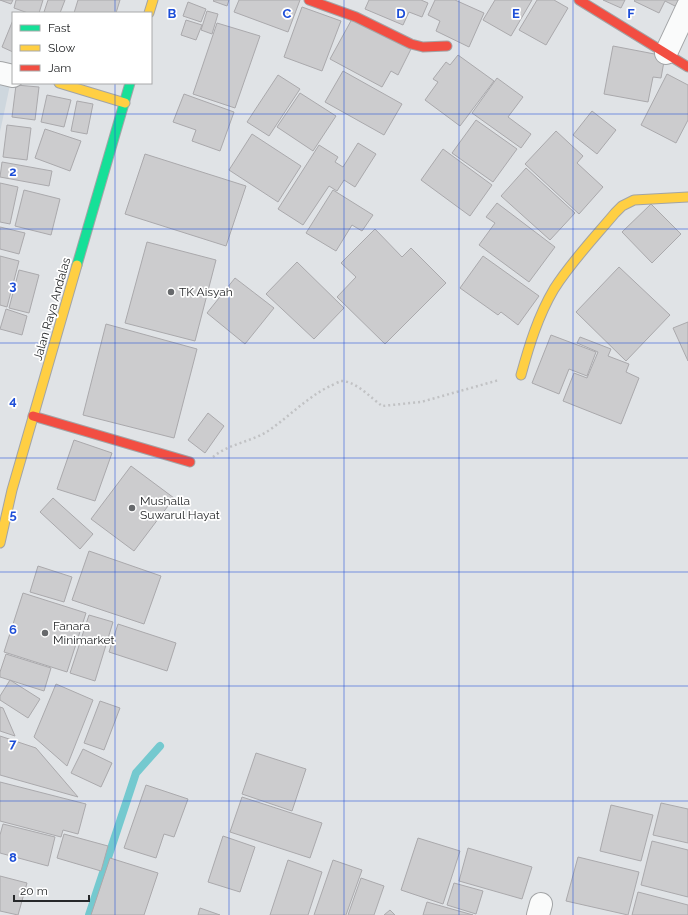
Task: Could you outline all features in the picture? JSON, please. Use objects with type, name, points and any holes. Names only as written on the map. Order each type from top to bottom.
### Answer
[{"type":"street","points":[[149,12],[152,0]]},
{"type":"street","points":[[309,0],[356,17],[411,44],[423,47],[447,46]]},
{"type":"street","points":[[579,0],[688,67]]},
{"type":"street","points":[[666,53],[688,6]]},
{"type":"street","points":[[0,73],[12,76]]},
{"type":"street","points":[[62,84],[125,103]]},
{"type":"street","name":"Jalan Raya Andalas","points":[[0,543],[12,490],[130,84]]},
{"type":"street","points":[[521,375],[531,339],[553,290],[571,265],[615,213],[622,206],[634,200],[688,197]]},
{"type":"street","points":[[33,416],[190,462]]},
{"type":"path","points":[[190,462],[210,460],[221,450],[242,443],[268,431],[300,405],[324,389],[340,381],[350,383],[382,406],[421,402],[490,382],[521,375]]},
{"type":"shaded area","points":[[0,83],[10,85],[0,132]]},
{"type":"building","points":[[0,0],[13,0],[11,4]]},
{"type":"building","points":[[16,0],[43,0],[39,12],[25,12],[14,8]]},
{"type":"building","points":[[48,0],[65,0],[60,12],[44,12]]},
{"type":"building","points":[[78,0],[120,0],[116,12],[74,12]]},
{"type":"building","points":[[229,0],[227,6],[213,1]]},
{"type":"building","points":[[239,0],[300,0],[288,32],[234,12]]},
{"type":"building","points":[[369,0],[421,0],[428,3],[422,17],[409,12],[403,25],[365,9]]},
{"type":"building","points":[[435,0],[455,0],[484,13],[469,47],[436,31],[440,21],[428,15]]},
{"type":"building","points":[[495,0],[532,0],[511,36],[483,20]]},
{"type":"building","points":[[537,0],[554,0],[568,8],[546,45],[519,30]]},
{"type":"building","points":[[603,0],[625,0],[621,8]]},
{"type":"building","points":[[680,0],[677,7],[665,1],[659,13],[634,1]]},
{"type":"building","points":[[188,2],[206,9],[201,22],[183,16]]},
{"type":"building","points":[[302,7],[341,21],[322,71],[284,57]]},
{"type":"building","points":[[207,11],[218,14],[212,34],[201,30]]},
{"type":"building","points":[[352,19],[411,49],[398,75],[391,71],[382,87],[330,59]]},
{"type":"building","points":[[186,20],[202,25],[196,40],[181,35]]},
{"type":"building","points":[[12,22],[12,52],[2,47]]},
{"type":"building","points":[[217,23],[260,36],[235,108],[193,94]]},
{"type":"building","points":[[613,46],[665,56],[661,78],[653,77],[648,102],[604,94]]},
{"type":"building","points":[[458,55],[494,81],[460,126],[425,100],[438,82],[433,79],[446,62],[450,65]]},
{"type":"building","points":[[343,71],[402,104],[384,135],[325,102]]},
{"type":"building","points":[[667,74],[688,85],[688,120],[676,143],[641,125]]},
{"type":"building","points":[[278,75],[300,89],[269,136],[247,122]]},
{"type":"building","points":[[497,78],[523,97],[508,117],[531,134],[521,148],[472,113]]},
{"type":"building","points":[[16,85],[39,87],[35,120],[12,117]]},
{"type":"building","points":[[300,93],[336,116],[313,151],[277,127]]},
{"type":"building","points":[[184,94],[234,112],[220,151],[192,141],[196,130],[173,122]]},
{"type":"building","points":[[47,95],[71,100],[64,127],[41,122]]},
{"type":"building","points":[[77,101],[93,104],[87,134],[71,131]]},
{"type":"building","points":[[592,111],[616,130],[597,154],[573,135]]},
{"type":"building","points":[[476,120],[517,149],[493,182],[452,153]]},
{"type":"building","points":[[7,125],[31,128],[27,160],[3,157]]},
{"type":"building","points":[[45,129],[81,141],[70,171],[35,158]]},
{"type":"building","points":[[556,131],[583,156],[577,163],[603,187],[579,214],[525,164]]},
{"type":"building","points":[[252,134],[301,166],[278,202],[229,170]]},
{"type":"building","points":[[358,143],[376,154],[355,187],[344,180],[337,191],[329,186],[303,225],[278,209],[319,145],[338,157],[335,162],[343,167]]},
{"type":"building","points":[[443,149],[492,185],[470,216],[421,180]]},
{"type":"building","points":[[145,154],[246,186],[226,246],[125,214]]},
{"type":"building","points":[[2,162],[52,171],[49,186],[0,177]]},
{"type":"building","points":[[526,168],[575,213],[550,240],[501,196]]},
{"type":"building","points":[[0,183],[18,187],[10,224],[0,222]]},
{"type":"building","points":[[24,190],[60,199],[51,235],[15,226]]},
{"type":"building","points":[[333,190],[373,215],[362,231],[352,225],[336,251],[306,233]]},
{"type":"building","points":[[497,203],[555,247],[529,282],[479,245],[495,223],[486,217]]},
{"type":"building","points":[[651,204],[681,234],[652,263],[622,232]]},
{"type":"building","points":[[0,227],[25,233],[19,254],[0,249]]},
{"type":"building","points":[[375,229],[402,257],[411,248],[446,283],[385,344],[337,297],[356,277],[341,263]]},
{"type":"building","name":"TK Aisyah","points":[[147,242],[216,260],[195,341],[125,323]]},
{"type":"building","points":[[0,256],[19,261],[7,307],[0,305]]},
{"type":"building","points":[[483,256],[539,296],[518,325],[501,312],[498,315],[460,288]]},
{"type":"building","points":[[297,262],[344,308],[314,339],[266,294]]},
{"type":"building","points":[[619,267],[670,315],[626,361],[576,312]]},
{"type":"building","points":[[19,270],[39,275],[29,313],[9,308]]},
{"type":"building","points":[[235,278],[274,308],[245,344],[207,313]]},
{"type":"building","points":[[6,309],[27,316],[22,335],[0,329]]},
{"type":"building","points":[[688,322],[688,361],[673,328]]},
{"type":"building","points":[[106,324],[197,349],[174,438],[83,415]]},
{"type":"building","points":[[551,335],[596,352],[587,376],[569,369],[559,394],[532,383]]},
{"type":"building","points":[[580,337],[611,349],[608,356],[629,364],[626,372],[639,378],[621,424],[563,401],[574,373],[587,378],[598,352],[577,343]]},
{"type":"building","points":[[208,413],[224,426],[205,453],[188,440]]},
{"type":"building","points":[[74,440],[112,453],[95,501],[57,489]]},
{"type":"building","name":"Mushalla Suwarul Hayat","points":[[131,466],[174,498],[134,551],[91,519]]},
{"type":"building","points":[[53,498],[93,534],[80,549],[40,512]]},
{"type":"building","points":[[89,551],[161,576],[144,624],[72,600]]},
{"type":"building","points":[[38,566],[72,577],[64,602],[30,592]]},
{"type":"building","name":"Fanara Minimarket","points":[[23,593],[86,613],[67,672],[4,652]]},
{"type":"building","points":[[89,615],[113,622],[95,681],[70,673]]},
{"type":"building","points":[[118,624],[176,643],[167,671],[109,652]]},
{"type":"building","points":[[6,654],[51,668],[44,691],[0,677],[0,672]]},
{"type":"building","points":[[10,680],[40,699],[28,718],[0,700],[0,696]]},
{"type":"building","points":[[56,684],[93,700],[67,766],[34,737]]},
{"type":"building","points":[[100,701],[120,708],[104,750],[84,743]]},
{"type":"building","points":[[0,707],[3,708],[15,736],[0,731]]},
{"type":"building","points":[[0,736],[36,748],[78,797],[0,775]]},
{"type":"building","points":[[83,749],[112,763],[101,787],[71,773]]},
{"type":"building","points":[[256,753],[306,769],[292,811],[242,794]]},
{"type":"building","points":[[0,782],[86,804],[78,834],[63,830],[61,837],[0,821]]},
{"type":"building","points":[[146,785],[188,799],[174,837],[164,834],[156,858],[124,848]]},
{"type":"building","points":[[242,797],[322,823],[310,858],[230,832]]},
{"type":"building","points":[[661,803],[688,809],[688,843],[653,835]]},
{"type":"building","points":[[611,805],[653,815],[641,861],[600,851]]},
{"type":"building","points":[[3,824],[55,837],[48,866],[0,853],[0,835]]},
{"type":"building","points":[[64,834],[108,846],[101,871],[57,858]]},
{"type":"building","points":[[223,836],[255,847],[240,892],[208,882]]},
{"type":"building","points":[[418,838],[460,851],[443,904],[401,890]]},
{"type":"building","points":[[652,841],[688,850],[688,897],[641,885]]},
{"type":"building","points":[[468,848],[532,867],[522,899],[459,881]]},
{"type":"building","points":[[578,857],[639,872],[628,915],[566,901]]},
{"type":"building","points":[[110,858],[158,873],[144,915],[91,915]]},
{"type":"building","points":[[288,860],[322,872],[308,915],[270,915]]},
{"type":"building","points":[[333,860],[362,870],[346,915],[314,915]]},
{"type":"building","points":[[0,876],[27,883],[18,915],[0,911]]},
{"type":"building","points":[[361,878],[384,886],[374,915],[348,915]]},
{"type":"building","points":[[454,883],[483,891],[476,914],[447,905]]},
{"type":"building","points":[[638,892],[688,905],[688,915],[632,915]]},
{"type":"building","points":[[427,902],[473,915],[423,915]]},
{"type":"building","points":[[200,908],[220,915],[198,915]]},
{"type":"building","points":[[390,910],[395,915],[384,915]]},
{"type":"waterway","points":[[89,915],[136,773],[160,746]]},
{"type":"traffic: fast","points":[[77,265],[130,84]]},
{"type":"traffic: slow","points":[[149,12],[153,0]]},
{"type":"traffic: slow","points":[[62,84],[125,103]]},
{"type":"traffic: slow","points":[[521,375],[531,342],[548,299],[575,260],[615,213],[622,206],[634,200],[688,197]]},
{"type":"traffic: slow","points":[[0,543],[12,490],[77,265]]},
{"type":"traffic: jam","points":[[309,0],[356,17],[411,44],[423,47],[447,46]]},
{"type":"traffic: jam","points":[[579,0],[688,67]]},
{"type":"traffic: jam","points":[[33,416],[190,462]]},
{"type":"place","name":"TK Aisyah","points":[[171,292]]},
{"type":"place","name":"Mushalla Suwarul Hayat","points":[[132,508]]},
{"type":"place","name":"Fanara Minimarket","points":[[45,633]]}]
